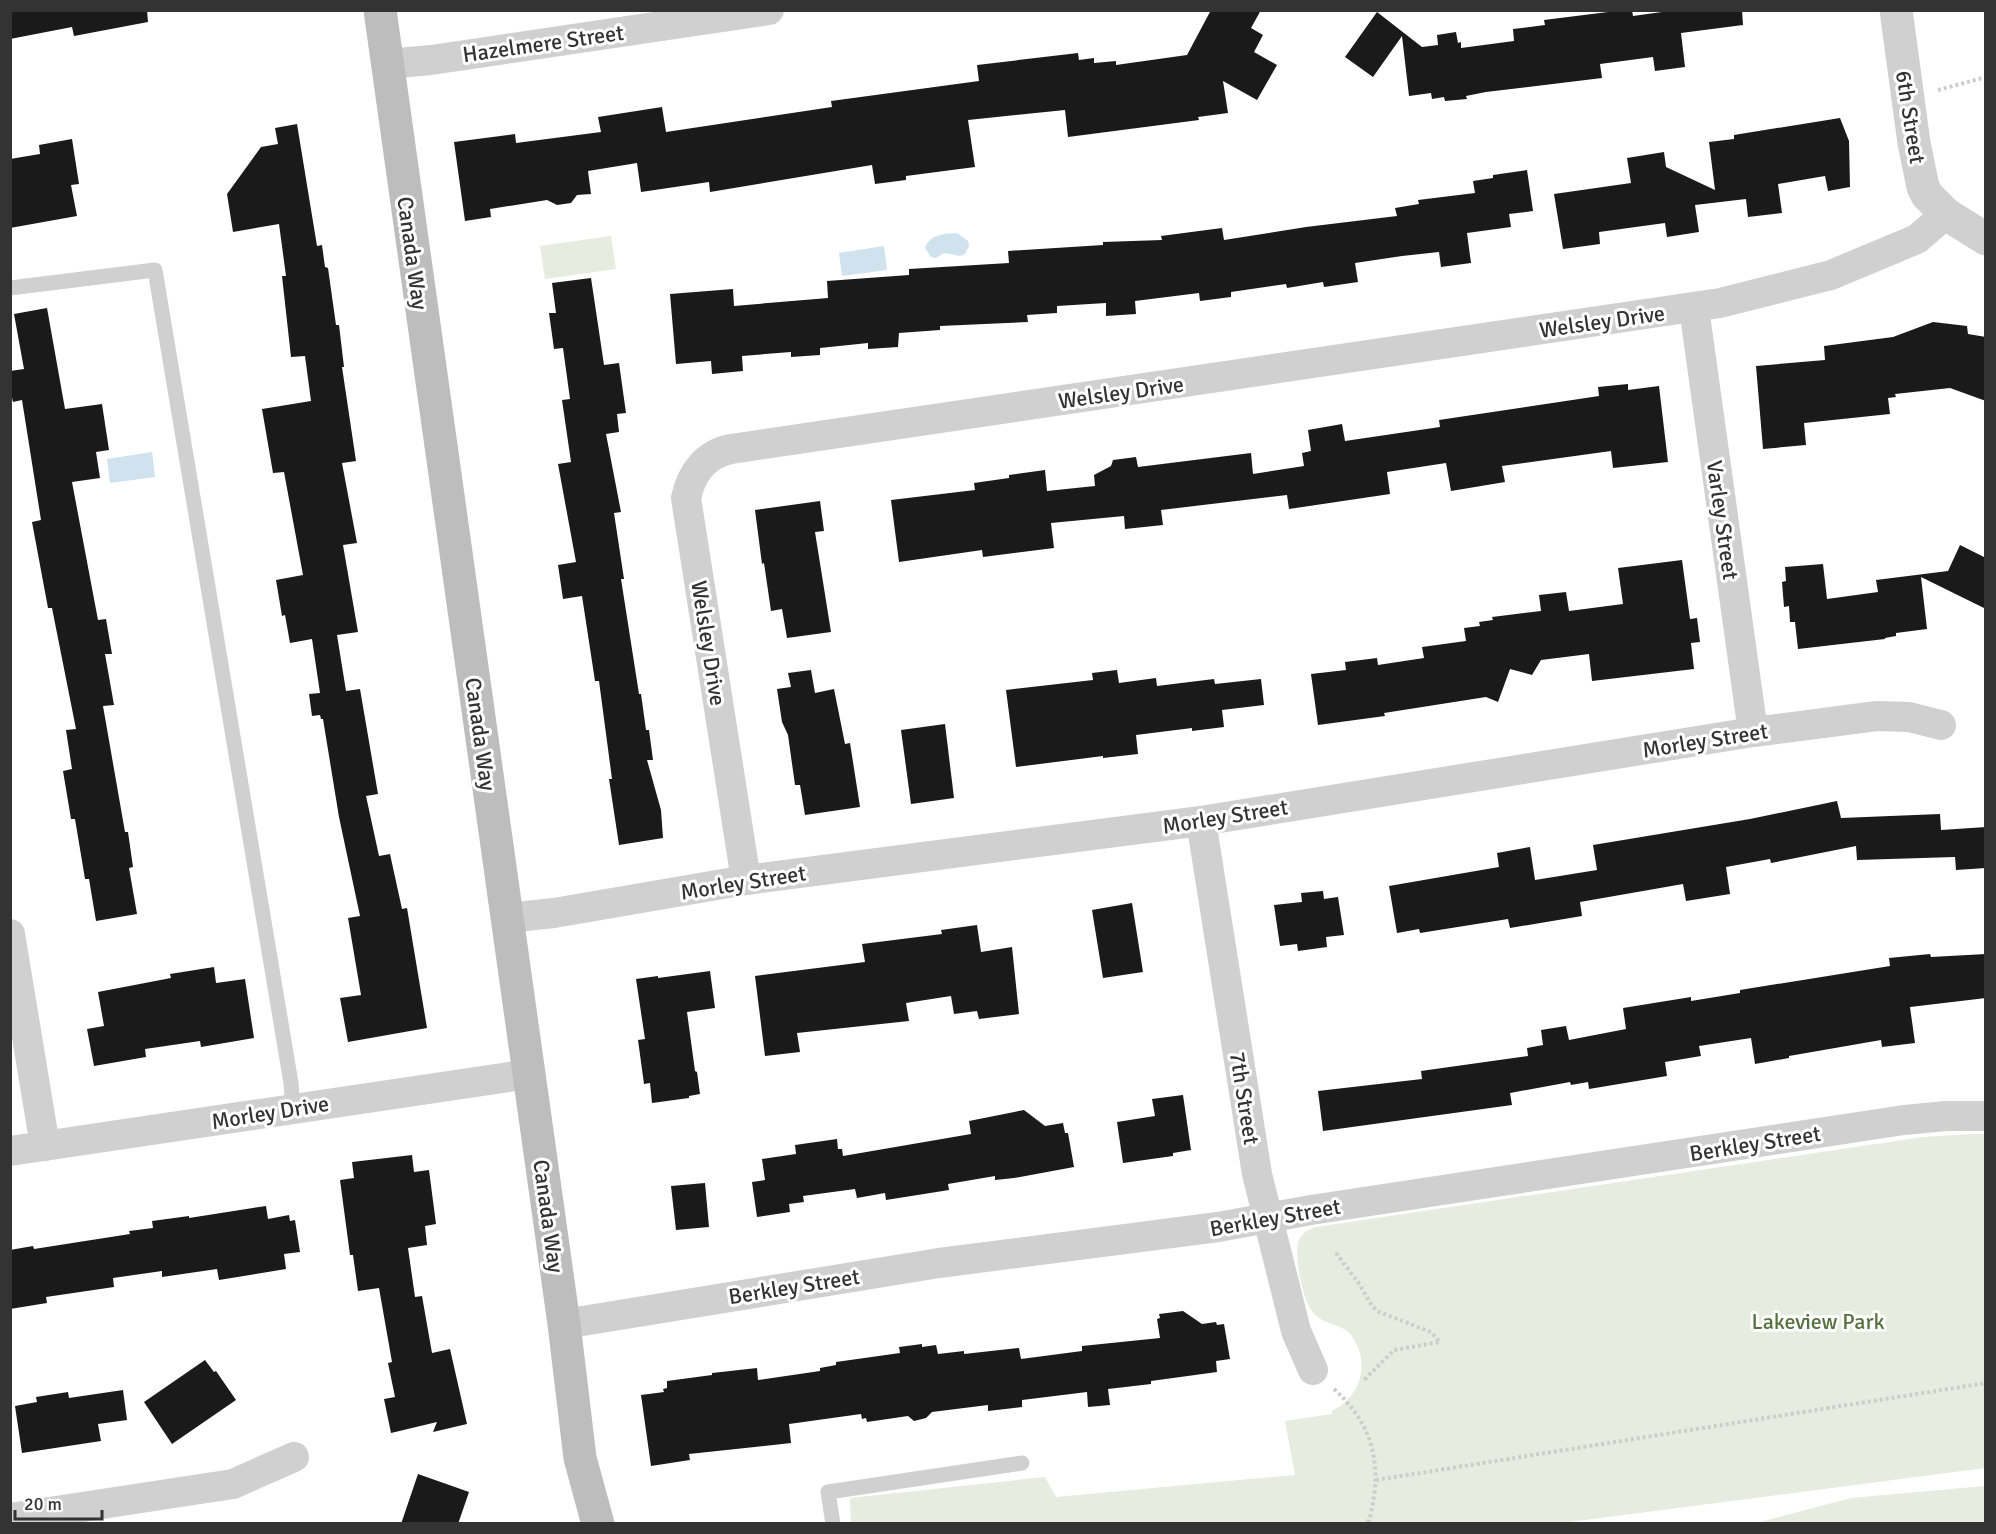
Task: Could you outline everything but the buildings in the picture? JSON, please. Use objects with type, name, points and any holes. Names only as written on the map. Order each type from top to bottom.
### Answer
[{"type":"main road","name":"Canada Way","points":[[380,10],[564,1324],[580,1458],[598,1524]]},
{"type":"main road","name":"Canada Way","points":[[577,1524],[580,1458]]},
{"type":"street","name":"Hazelmere Street","points":[[387,64],[431,60],[770,10]]},
{"type":"street","name":"6th Street","points":[[1896,10],[1914,143],[1923,187],[1927,195],[1946,214],[1986,239]]},
{"type":"street","name":"Welsley Drive","points":[[746,879],[686,498],[688,488],[699,468],[716,453],[742,447],[1694,308],[1777,290],[1831,275],[1917,239],[1946,214]]},
{"type":"street","name":"Varley Street","points":[[1694,308],[1753,732]]},
{"type":"street","name":"Morley Street","points":[[507,918],[554,913],[746,879],[1201,820],[1753,732],[1877,716],[1909,717],[1941,725]]},
{"type":"street","name":"7th Street","points":[[1201,820],[1256,1163],[1296,1331],[1313,1370]]},
{"type":"street","points":[[10,934],[45,1146]]},
{"type":"street","name":"Morley Drive","points":[[10,1151],[529,1074]]},
{"type":"street","name":"Berkley Street","points":[[564,1324],[939,1263],[1218,1227],[1311,1210],[1904,1120],[1946,1116],[1986,1116]]},
{"type":"street","points":[[10,1518],[233,1484],[294,1456]]},
{"type":"lane","points":[[10,288],[155,270],[291,1083],[293,1109]]},
{"type":"lane","points":[[833,1524],[828,1492],[1022,1463]]},
{"type":"path","points":[[1908,98],[1986,77]]},
{"type":"path","points":[[1336,1253],[1360,1285],[1372,1306],[1379,1312],[1431,1332],[1440,1342],[1394,1350],[1364,1380]]},
{"type":"path","points":[[1313,1370],[1351,1404],[1374,1448],[1376,1480],[1371,1516],[1367,1524]]},
{"type":"path","points":[[1376,1480],[1986,1383]]},
{"type":"green space","points":[[611,236],[616,269],[545,279],[540,246]]},
{"type":"green space","name":"Lakeview Park","points":[[1986,1134],[1985,1468],[1554,1524],[851,1523],[850,1498],[1045,1477],[1056,1497],[1295,1475],[1285,1421],[1332,1414],[1332,1411],[1353,1393],[1361,1369],[1359,1350],[1351,1335],[1316,1315],[1305,1297],[1298,1266],[1297,1247],[1302,1235],[1316,1227],[1923,1137]]},
{"type":"green space","points":[[1985,1486],[1985,1523],[1756,1523],[1851,1498]]},
{"type":"water","points":[[957,233],[968,241],[969,246],[965,254],[960,256],[944,253],[936,258],[931,257],[925,248],[930,240],[934,237]]},
{"type":"water","points":[[884,246],[887,270],[842,276],[839,253]]},
{"type":"water","points":[[152,452],[155,477],[110,483],[107,459]]}]
